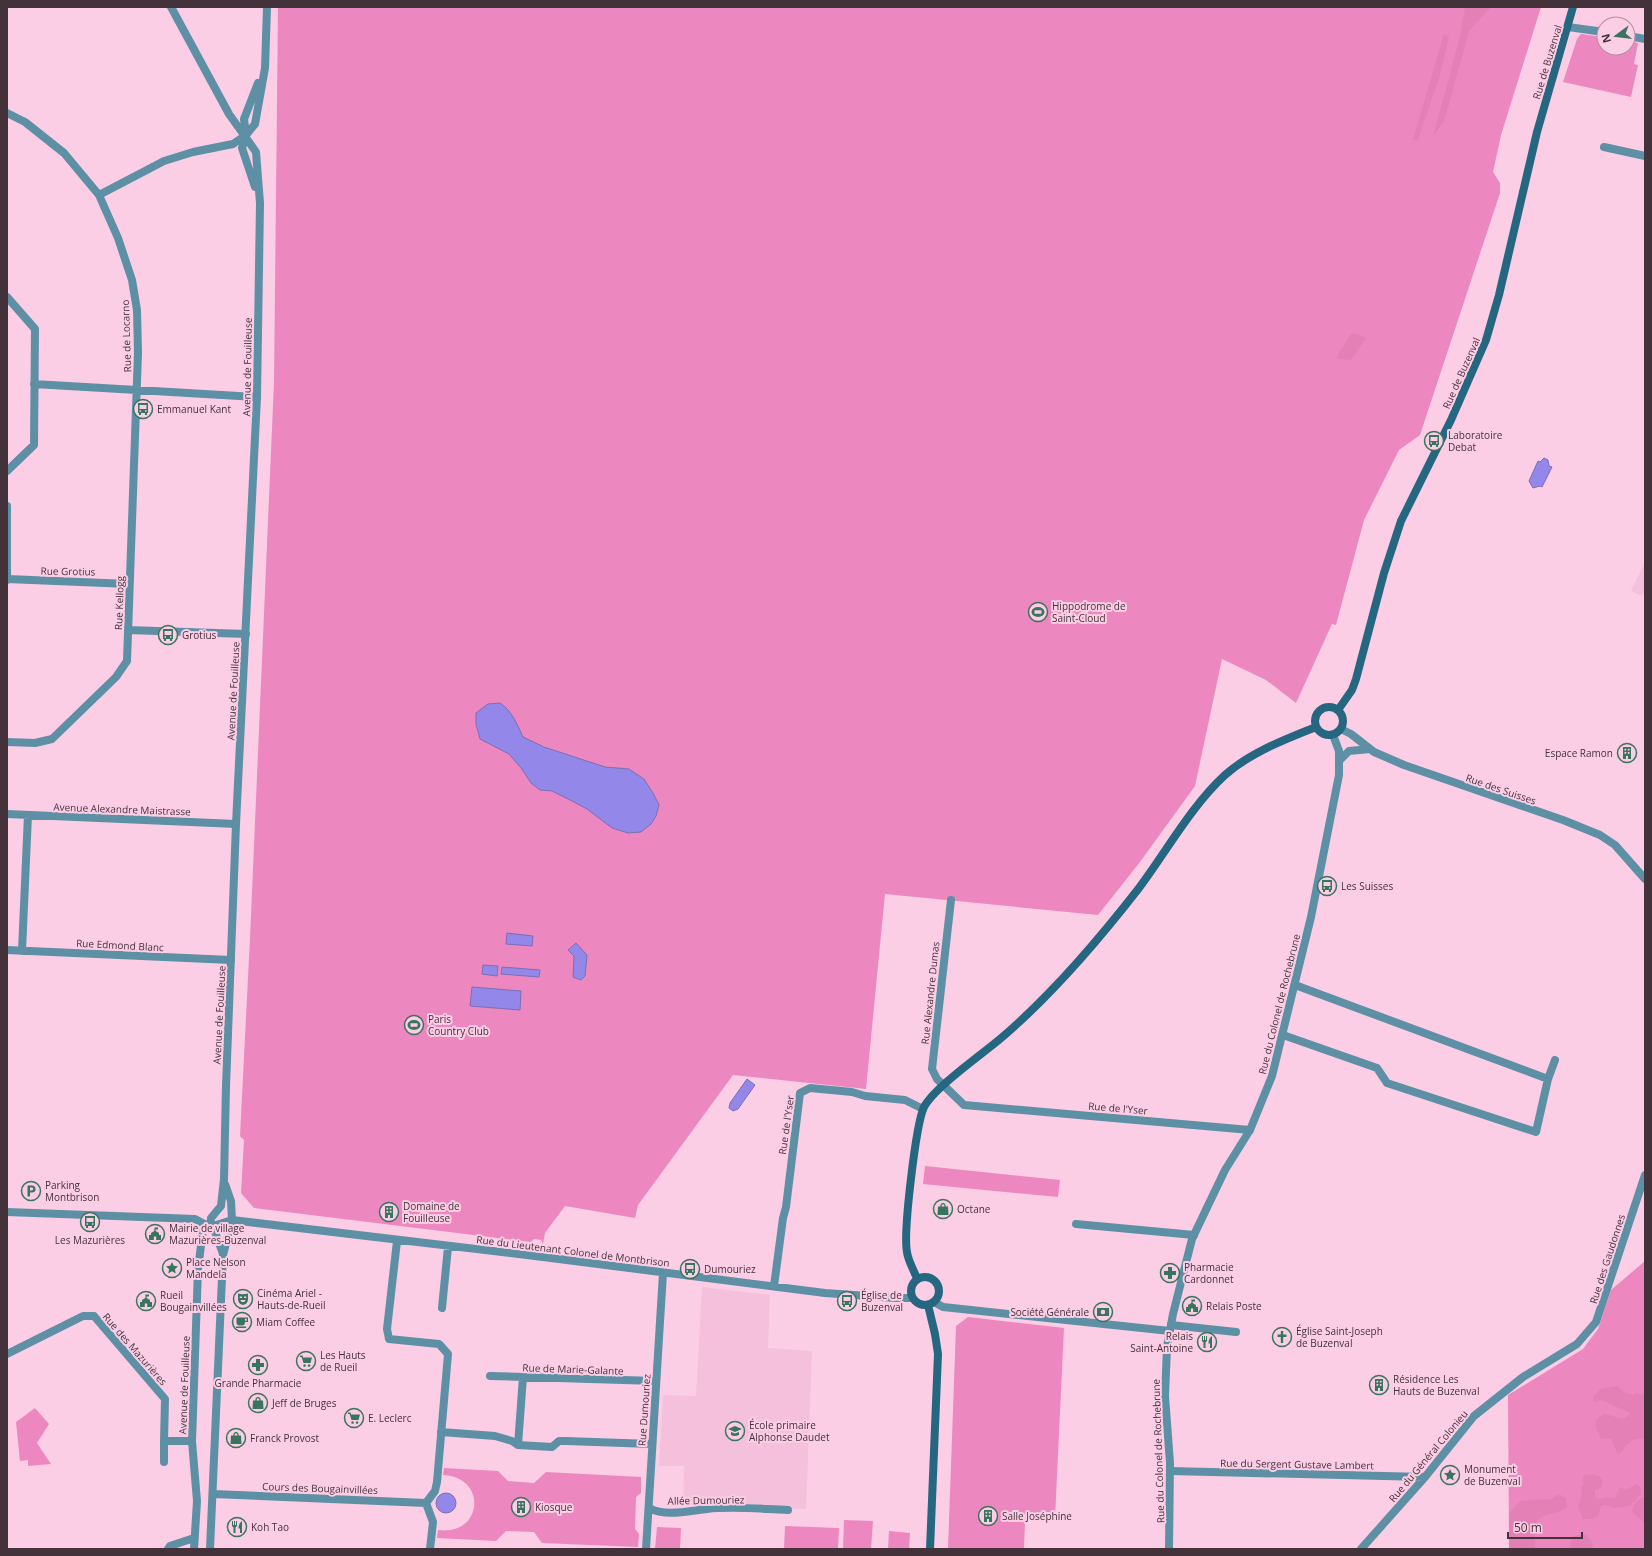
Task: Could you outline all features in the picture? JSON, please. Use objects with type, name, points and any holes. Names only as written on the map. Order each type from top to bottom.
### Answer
[{"type":"main road","name":"Rue de Buzenval","points":[[1338,710],[1352,690],[1356,679],[1384,573],[1400,521],[1450,420],[1486,340],[1499,295],[1537,132],[1574,7]]},
{"type":"main road","points":[[1330,707],[1338,710],[1343,720],[1341,730],[1333,735],[1323,735],[1316,727],[1315,718],[1321,710],[1330,707]]},
{"type":"main road","points":[[918,1279],[907,1255],[906,1238],[918,1130],[923,1109],[931,1097],[1016,1024],[1066,976],[1139,888],[1203,799],[1226,774],[1262,750],[1316,727]]},
{"type":"main road","points":[[928,1277],[936,1283],[939,1293],[931,1303],[922,1305],[912,1298],[911,1287],[918,1279],[928,1277]]},
{"type":"main road","points":[[930,1549],[938,1354],[931,1303]]},
{"type":"street","name":"Avenue de Fouilleuse","points":[[171,7],[229,114],[256,152],[260,204],[257,397],[236,824],[224,1179],[221,1206],[211,1218],[210,1227]]},
{"type":"street","points":[[99,195],[164,161],[193,152],[233,144],[246,136],[255,124],[264,68],[266,7]]},
{"type":"street","points":[[1568,27],[1596,31]]},
{"type":"street","name":"Rue de Locarno","points":[[7,113],[25,122],[64,153],[99,195],[118,238],[132,280],[137,310],[137,391]]},
{"type":"street","name":"Avenue de Fouilleuse","points":[[246,136],[242,148],[260,204]]},
{"type":"street","points":[[1604,147],[1645,156]]},
{"type":"street","points":[[7,296],[35,329],[34,445],[7,471]]},
{"type":"street","points":[[34,384],[257,397]]},
{"type":"street","name":"Rue Kellogg","points":[[7,742],[35,743],[52,739],[116,678],[127,661],[137,391]]},
{"type":"street","points":[[7,506],[7,580]]},
{"type":"street","name":"Rue Grotius","points":[[7,580],[129,584]]},
{"type":"street","points":[[128,630],[246,634]]},
{"type":"street","name":"Rue des Suisses","points":[[1341,730],[1351,734],[1370,749],[1404,765],[1563,820],[1600,835],[1615,845],[1645,879]]},
{"type":"street","name":"Rue du Colonel de Rochebrune","points":[[1169,1549],[1170,1471],[1165,1396],[1167,1347],[1170,1328],[1183,1271],[1194,1234],[1226,1170],[1250,1130],[1272,1076],[1315,902],[1340,760],[1339,750],[1333,735]]},
{"type":"street","points":[[1340,760],[1349,750],[1370,749]]},
{"type":"street","name":"Avenue Alexandre Maistrasse","points":[[7,814],[236,824]]},
{"type":"street","points":[[22,951],[28,815]]},
{"type":"street","name":"Rue Alexandre Dumas","points":[[943,1086],[937,1079],[932,1069],[951,900]]},
{"type":"street","name":"Rue Edmond Blanc","points":[[7,950],[231,960]]},
{"type":"street","points":[[1295,984],[1548,1079]]},
{"type":"street","points":[[1283,1035],[1377,1068],[1387,1083],[1536,1132],[1548,1079],[1555,1060]]},
{"type":"street","name":"Rue de l'Yser","points":[[943,1086],[964,1105],[1250,1130]]},
{"type":"street","name":"Rue de l'Yser","points":[[774,1286],[783,1218],[786,1207],[800,1093],[810,1088],[852,1092],[865,1096],[905,1100],[923,1109]]},
{"type":"street","name":"Rue des Gaudonnes","points":[[1577,1344],[1596,1322],[1645,1175]]},
{"type":"street","name":"Avenue de Fouilleuse","points":[[210,1549],[223,1255],[232,1220],[231,1201],[224,1179]]},
{"type":"street","points":[[7,1212],[195,1219],[210,1227],[232,1220],[221,1206]]},
{"type":"street","name":"Rue du Lieutenant Colonel de Montbrison","points":[[232,1220],[774,1286],[846,1294],[912,1298]]},
{"type":"street","points":[[1076,1224],[1194,1234]]},
{"type":"street","name":"Avenue de Fouilleuse","points":[[210,1227],[215,1232],[223,1255]]},
{"type":"street","name":"Avenue de Fouilleuse","points":[[194,1549],[197,1501],[192,1441],[198,1269],[203,1230],[210,1227]]},
{"type":"street","points":[[397,1241],[386,1329],[389,1339],[439,1344],[448,1354],[437,1482],[435,1490],[426,1503],[433,1522],[430,1549]]},
{"type":"street","points":[[442,1308],[448,1247]]},
{"type":"street","name":"Rue Dumouriez","points":[[646,1549],[663,1272]]},
{"type":"street","points":[[931,1303],[943,1307],[1103,1323],[1236,1332]]},
{"type":"street","name":"Rue des Mazurières","points":[[7,1354],[83,1316],[94,1316],[165,1399],[164,1462]]},
{"type":"street","name":"Rue du Général Colonieu","points":[[1361,1549],[1425,1477],[1474,1416],[1510,1386],[1577,1344]]},
{"type":"street","name":"Rue de Marie-Galante","points":[[490,1376],[656,1381]]},
{"type":"street","points":[[518,1445],[523,1377]]},
{"type":"street","points":[[441,1432],[495,1436],[512,1441],[518,1445],[552,1447],[559,1442],[566,1441],[652,1444]]},
{"type":"street","points":[[164,1441],[192,1441]]},
{"type":"street","name":"Rue du Sergent Gustave Lambert","points":[[1170,1471],[1425,1477]]},
{"type":"street","name":"Cours des Bougainvillées","points":[[213,1494],[426,1503]]},
{"type":"street","name":"Allée Dumouriez","points":[[649,1508],[654,1511],[685,1513],[707,1509],[788,1510]]},
{"type":"street","points":[[168,1549],[175,1544],[194,1538]]},
{"type":"shaded area","points":[[278,7],[1541,7],[1501,135],[1493,172],[1500,183],[1500,193],[1420,435],[1399,450],[1364,520],[1336,625],[1332,624],[1296,703],[1266,680],[1222,659],[1195,786],[1140,862],[1098,915],[885,894],[866,1089],[733,1075],[638,1205],[635,1218],[565,1206],[545,1233],[543,1244],[541,1240],[534,1239],[531,1242],[254,1208],[241,1193],[244,1140],[240,1136],[274,382]]},
{"type":"shaded area","points":[[1465,7],[1491,7],[1469,31],[1445,119],[1433,137],[1460,36]]},
{"type":"shaded area","points":[[1444,34],[1449,37],[1439,78],[1418,140],[1416,141],[1413,139]]},
{"type":"shaded area","points":[[1581,34],[1596,36],[1596,56],[1636,56],[1634,64],[1638,65],[1631,97],[1563,82],[1577,39]]},
{"type":"shaded area","points":[[1636,43],[1638,43],[1636,54]]},
{"type":"shaded area","points":[[1354,333],[1366,338],[1365,340],[1351,360],[1337,359],[1336,358],[1350,335]]},
{"type":"shaded area","points":[[1544,458],[1548,460],[1549,466],[1552,467],[1542,487],[1540,486],[1533,488],[1529,481],[1538,461],[1540,462]]},
{"type":"shaded area","points":[[1645,562],[1645,591],[1642,596],[1631,591]]},
{"type":"shaded area","points":[[500,703],[511,714],[523,737],[544,747],[605,767],[629,769],[644,779],[659,805],[656,816],[651,824],[641,832],[628,833],[612,828],[587,809],[552,791],[540,790],[531,783],[509,754],[480,739],[476,724],[476,713],[488,704]]},
{"type":"shaded area","points":[[507,933],[533,936],[532,946],[506,944]]},
{"type":"shaded area","points":[[576,943],[587,955],[585,976],[581,980],[573,977],[574,956],[568,950]]},
{"type":"shaded area","points":[[483,965],[498,966],[497,976],[482,974]]},
{"type":"shaded area","points":[[502,967],[540,970],[539,977],[501,974]]},
{"type":"shaded area","points":[[472,987],[521,991],[520,1010],[470,1006]]},
{"type":"shaded area","points":[[747,1079],[755,1085],[738,1109],[733,1111],[729,1108],[730,1103]]},
{"type":"shaded area","points":[[925,1166],[1060,1180],[1058,1197],[923,1184]]},
{"type":"shaded area","points":[[1645,1261],[1645,1549],[1509,1549],[1508,1395],[1583,1349],[1598,1329],[1611,1290]]},
{"type":"shaded area","name":"École primaire Alphonse Daudet","points":[[702,1287],[770,1295],[768,1348],[812,1351],[806,1509],[683,1505],[684,1466],[659,1466],[663,1395],[696,1396]]},
{"type":"shaded area","points":[[968,1317],[1064,1328],[1055,1518],[1029,1517],[1025,1522],[1024,1549],[948,1549],[956,1326]]},
{"type":"shaded area","points":[[1617,1386],[1624,1392],[1633,1395],[1636,1393],[1645,1395],[1645,1439],[1640,1438],[1632,1441],[1618,1455],[1611,1439],[1601,1439],[1595,1425],[1597,1419],[1604,1414],[1626,1418],[1630,1413],[1601,1400],[1593,1402],[1593,1396],[1601,1389]]},
{"type":"shaded area","points":[[35,1408],[49,1424],[37,1443],[51,1464],[28,1466],[28,1460],[20,1461],[16,1422]]},
{"type":"shaded area","points":[[444,1468],[498,1471],[508,1481],[534,1483],[546,1472],[641,1477],[641,1493],[636,1497],[635,1529],[639,1534],[638,1547],[542,1543],[534,1532],[506,1531],[496,1541],[437,1538],[438,1530],[453,1529],[464,1524],[471,1516],[474,1506],[473,1495],[468,1485],[458,1478],[443,1475]]},
{"type":"shaded area","points":[[1592,1474],[1599,1476],[1603,1481],[1601,1488],[1595,1490],[1595,1496],[1598,1499],[1608,1497],[1616,1499],[1615,1498],[1620,1487],[1626,1490],[1636,1484],[1641,1488],[1641,1494],[1630,1506],[1613,1508],[1603,1505],[1598,1516],[1592,1519],[1583,1519],[1578,1507],[1582,1495],[1581,1487],[1583,1486],[1583,1475]]},
{"type":"shaded area","points":[[446,1493],[453,1496],[456,1503],[453,1510],[446,1513],[439,1510],[436,1503],[439,1496]]},
{"type":"shaded area","points":[[1559,1494],[1566,1498],[1567,1507],[1560,1512],[1546,1515],[1538,1520],[1534,1527],[1534,1549],[1509,1549],[1509,1513],[1520,1501],[1551,1499]]},
{"type":"shaded area","points":[[1645,1497],[1645,1523],[1632,1512],[1633,1506],[1636,1502]]},
{"type":"shaded area","points":[[844,1520],[873,1521],[871,1549],[843,1549]]},
{"type":"shaded area","points":[[785,1526],[839,1528],[838,1549],[784,1549]]},
{"type":"shaded area","points":[[657,1527],[681,1528],[680,1549],[655,1549]]},
{"type":"shaded area","points":[[889,1531],[910,1533],[909,1549],[888,1549]]},
{"type":"shaded area","points":[[1586,1535],[1592,1541],[1593,1549],[1570,1549],[1572,1537]]},
{"type":"place","name":"Emmanuel Kant","points":[[143,409]]},
{"type":"place","name":"Laboratoire Debat","points":[[1434,441]]},
{"type":"place","name":"Hippodrome de Saint-Cloud","points":[[1038,612]]},
{"type":"place","name":"Grotius","points":[[168,635]]},
{"type":"place","name":"Espace Ramon","points":[[1627,753]]},
{"type":"place","name":"Les Suisses","points":[[1327,886]]},
{"type":"place","name":"Paris Country Club","points":[[414,1025]]},
{"type":"place","name":"Parking Montbrison","points":[[31,1191]]},
{"type":"place","name":"Octane","points":[[943,1209]]},
{"type":"place","name":"Domaine de Fouilleuse","points":[[389,1212]]},
{"type":"place","name":"Les Mazurières","points":[[90,1222]]},
{"type":"place","name":"Mairie de village Mazurières-Buzenval","points":[[155,1234]]},
{"type":"place","name":"Place Nelson Mandela","points":[[172,1268]]},
{"type":"place","name":"Dumouriez","points":[[690,1269]]},
{"type":"place","name":"Pharmacie Cardonnet","points":[[1170,1273]]},
{"type":"place","name":"Cinéma Ariel - Hauts-de-Rueil","points":[[243,1299]]},
{"type":"place","name":"Rueil Bougainvillées","points":[[146,1301]]},
{"type":"place","name":"Église de Buzenval","points":[[847,1301]]},
{"type":"place","name":"Relais Poste","points":[[1192,1306]]},
{"type":"place","name":"Société Générale","points":[[1103,1312]]},
{"type":"place","name":"Miam Coffee","points":[[242,1322]]},
{"type":"place","name":"Église Saint-Joseph de Buzenval","points":[[1282,1337]]},
{"type":"place","name":"Relais Saint-Antoine","points":[[1207,1342]]},
{"type":"place","name":"Les Hauts de Rueil","points":[[306,1361]]},
{"type":"place","name":"Grande Pharmacie","points":[[258,1365]]},
{"type":"place","name":"Résidence Les Hauts de Buzenval","points":[[1379,1385]]},
{"type":"place","name":"Jeff de Bruges","points":[[258,1403]]},
{"type":"place","name":"E. Leclerc","points":[[354,1418]]},
{"type":"place","name":"École primaire Alphonse Daudet","points":[[735,1431]]},
{"type":"place","name":"Franck Provost","points":[[236,1438]]},
{"type":"place","name":"Monument de Buzenval","points":[[1450,1475]]},
{"type":"place","name":"Kiosque","points":[[521,1507]]},
{"type":"place","name":"Salle Joséphine","points":[[988,1516]]},
{"type":"place","name":"Koh Tao","points":[[237,1527]]}]
